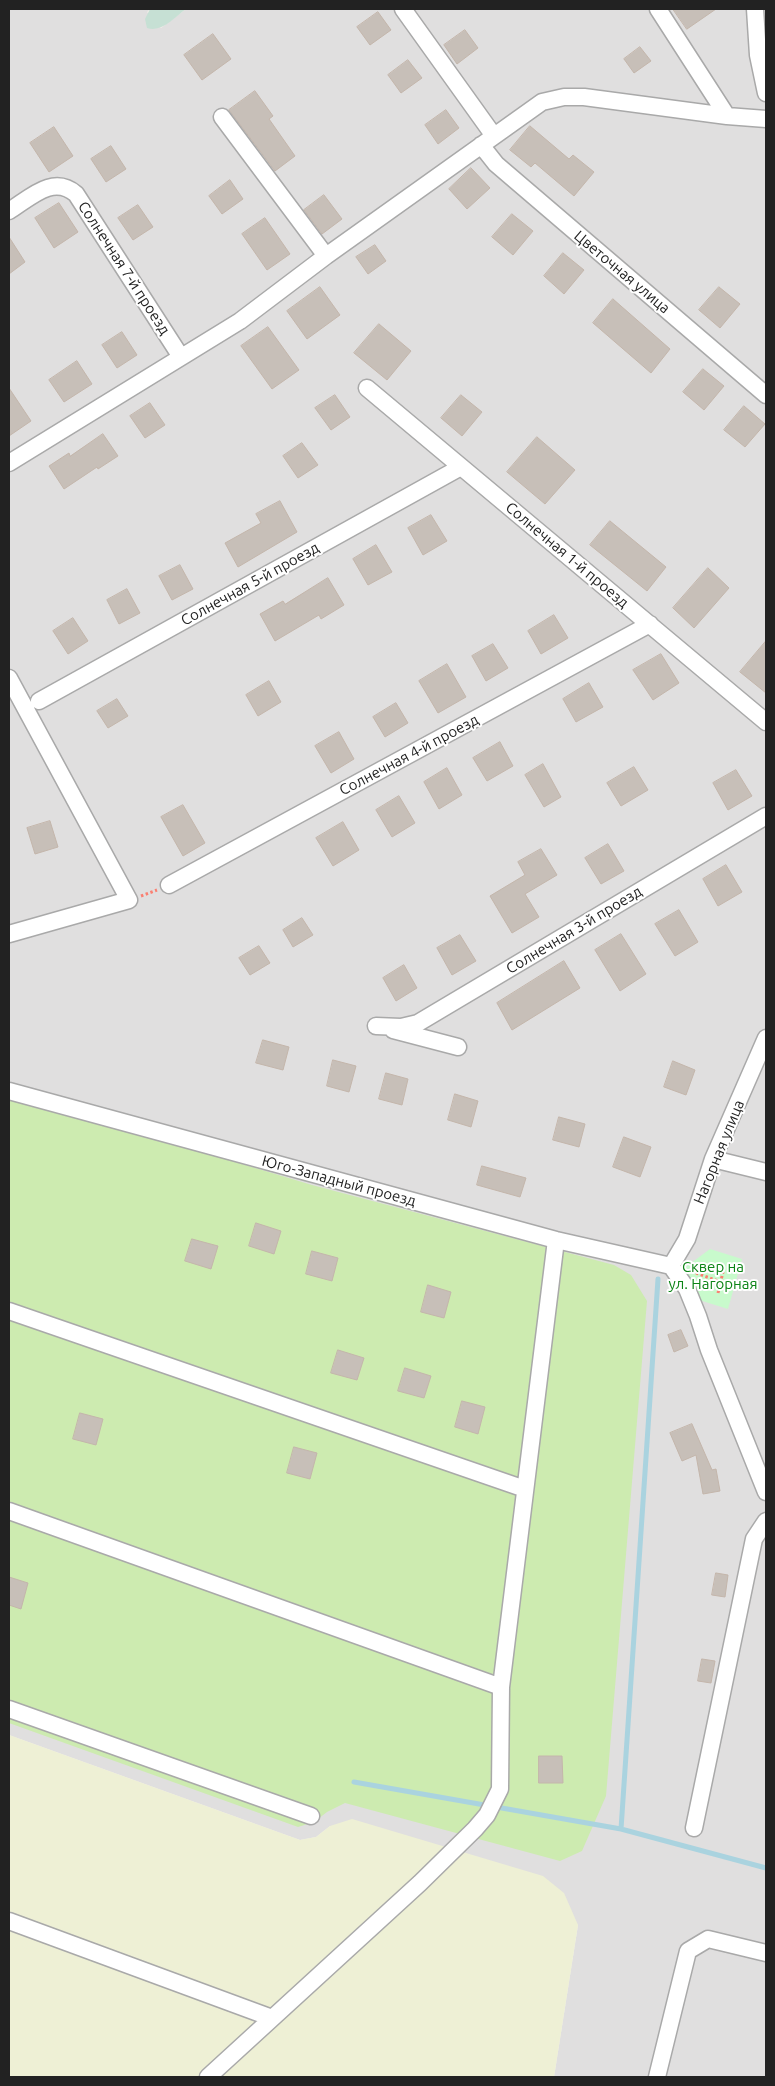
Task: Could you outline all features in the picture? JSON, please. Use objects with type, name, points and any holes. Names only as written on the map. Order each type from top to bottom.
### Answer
[{"type":"street","name":"Цветочная улица","points":[[403,9],[487,140],[496,164],[766,395]]},
{"type":"street","points":[[658,9],[727,116]]},
{"type":"street","points":[[755,9],[758,55],[766,93]]},
{"type":"street","points":[[9,463],[240,321],[326,256],[542,102],[564,97],[584,97],[727,116],[766,119]]},
{"type":"street","points":[[222,117],[326,256]]},
{"type":"street","name":"Солнечная 7-й проезд","points":[[9,212],[46,188],[60,185],[69,187],[76,194],[181,357]]},
{"type":"street","name":"Солнечная 1-й проезд","points":[[367,388],[766,722]]},
{"type":"street","name":"Солнечная 5-й проезд","points":[[39,701],[461,467]]},
{"type":"street","name":"Солнечная 4-й проезд","points":[[169,885],[650,624]]},
{"type":"street","points":[[9,678],[15,704],[129,900],[9,934]]},
{"type":"street","name":"Солнечная 3-й проезд","points":[[458,1047],[376,1026],[401,1028],[418,1023],[766,816]]},
{"type":"street","name":"Нагорная улица","points":[[671,1266],[687,1239],[714,1159],[762,1061],[766,1038]]},
{"type":"street","name":"Юго-Западный проезд","points":[[9,1091],[556,1240],[671,1266]]},
{"type":"street","points":[[714,1159],[766,1172]]},
{"type":"street","points":[[208,2077],[420,1883],[487,1814],[500,1789],[501,1687],[556,1240]]},
{"type":"street","points":[[671,1266],[687,1290],[709,1350],[760,1463],[766,1492]]},
{"type":"street","points":[[9,1311],[525,1489]]},
{"type":"street","points":[[9,1511],[501,1687]]},
{"type":"street","points":[[694,1828],[754,1539],[766,1521]]},
{"type":"street","points":[[9,1710],[312,1816]]},
{"type":"street","points":[[9,1921],[272,2018]]},
{"type":"street","points":[[658,2077],[688,1951],[708,1939],[766,1953]]},
{"type":"path","points":[[129,900],[169,885]]},
{"type":"path","points":[[718,1293],[723,1272]]},
{"type":"shaded area","points":[[9,9],[150,9],[147,12],[161,28],[186,9],[766,9],[766,2077],[554,2077],[578,1925],[330,1826],[316,1837],[300,1840],[9,1735]]},
{"type":"green space","points":[[150,9],[186,9],[168,23],[153,29],[147,28],[145,19]]},
{"type":"green space","points":[[9,1094],[312,1185],[614,1265],[631,1275],[647,1301],[606,1796],[582,1851],[560,1861],[345,1803],[327,1812],[314,1822],[298,1827],[9,1723]]},
{"type":"green space","name":"Сквер на ул. Нагорная","points":[[710,1249],[742,1259],[728,1309],[699,1300],[683,1269]]},
{"type":"green space","points":[[9,1735],[300,1840],[316,1837],[330,1826],[352,1819],[543,1876],[564,1893],[578,1925],[554,2077],[9,2077]]},
{"type":"building","points":[[673,9],[716,9],[687,29]]},
{"type":"building","points":[[378,12],[391,30],[370,45],[357,27]]},
{"type":"building","points":[[465,30],[478,48],[457,64],[444,45]]},
{"type":"building","points":[[213,34],[231,59],[202,80],[184,55]]},
{"type":"building","points":[[640,47],[651,61],[634,73],[624,59]]},
{"type":"building","points":[[408,60],[422,78],[401,93],[388,75]]},
{"type":"building","points":[[255,91],[273,116],[269,119],[295,156],[275,171],[229,110]]},
{"type":"building","points":[[446,110],[459,128],[438,144],[425,125]]},
{"type":"building","points":[[530,126],[569,159],[573,155],[594,172],[574,196],[535,163],[531,167],[510,150]]},
{"type":"building","points":[[54,127],[73,156],[49,172],[30,143]]},
{"type":"building","points":[[111,146],[126,169],[106,182],[91,159]]},
{"type":"building","points":[[471,168],[490,188],[467,209],[449,189]]},
{"type":"building","points":[[230,180],[243,199],[222,214],[209,196]]},
{"type":"building","points":[[324,195],[342,219],[322,234],[304,210]]},
{"type":"building","points":[[59,203],[78,232],[54,248],[35,218]]},
{"type":"building","points":[[138,205],[153,227],[133,240],[118,218]]},
{"type":"building","points":[[512,214],[533,231],[513,255],[492,237]]},
{"type":"building","points":[[265,218],[290,254],[267,270],[242,234]]},
{"type":"building","points":[[9,237],[25,262],[9,274]]},
{"type":"building","points":[[375,245],[386,261],[368,274],[356,257]]},
{"type":"building","points":[[563,253],[584,270],[564,294],[544,276]]},
{"type":"building","points":[[320,287],[340,315],[307,339],[287,311]]},
{"type":"building","points":[[719,287],[740,304],[720,328],[699,310]]},
{"type":"building","points":[[613,299],[670,349],[651,373],[593,323]]},
{"type":"building","points":[[379,324],[411,351],[387,380],[354,353]]},
{"type":"building","points":[[268,327],[299,370],[272,389],[241,346]]},
{"type":"building","points":[[122,332],[137,355],[117,368],[102,345]]},
{"type":"building","points":[[77,361],[92,384],[64,402],[49,380]]},
{"type":"building","points":[[703,369],[724,386],[704,410],[683,392]]},
{"type":"building","points":[[9,388],[31,421],[9,436]]},
{"type":"building","points":[[335,395],[350,417],[331,430],[315,408]]},
{"type":"building","points":[[461,395],[482,412],[462,436],[441,418]]},
{"type":"building","points":[[150,403],[165,425],[145,438],[130,416]]},
{"type":"building","points":[[744,406],[765,424],[745,447],[724,430]]},
{"type":"building","points":[[103,434],[118,456],[98,469],[97,467],[64,489],[49,466],[69,453],[70,456]]},
{"type":"building","points":[[537,437],[575,470],[545,504],[507,472]]},
{"type":"building","points":[[302,443],[318,465],[298,478],[283,456]]},
{"type":"building","points":[[280,501],[297,532],[238,567],[225,543],[261,523],[256,514]]},
{"type":"building","points":[[431,515],[447,541],[423,555],[408,528]]},
{"type":"building","points":[[610,521],[666,567],[647,591],[590,545]]},
{"type":"building","points":[[376,545],[392,572],[368,585],[353,559]]},
{"type":"building","points":[[180,565],[193,589],[172,600],[159,576]]},
{"type":"building","points":[[708,568],[729,588],[694,628],[673,608]]},
{"type":"building","points":[[328,578],[344,605],[321,619],[319,615],[275,641],[260,614],[283,601],[285,604]]},
{"type":"building","points":[[127,589],[140,613],[119,624],[107,600]]},
{"type":"building","points":[[554,615],[568,638],[541,654],[528,631]]},
{"type":"building","points":[[73,618],[88,641],[68,654],[53,631]]},
{"type":"building","points":[[766,641],[766,693],[740,672]]},
{"type":"building","points":[[493,644],[508,668],[486,681],[472,656]]},
{"type":"building","points":[[661,654],[679,683],[653,700],[633,670]]},
{"type":"building","points":[[447,664],[466,697],[438,713],[419,681]]},
{"type":"building","points":[[269,681],[281,702],[258,716],[246,695]]},
{"type":"building","points":[[589,683],[603,707],[576,722],[563,699]]},
{"type":"building","points":[[117,699],[128,716],[108,728],[97,711]]},
{"type":"building","points":[[396,703],[408,723],[385,737],[373,717]]},
{"type":"building","points":[[339,732],[354,759],[331,773],[315,746]]},
{"type":"building","points":[[500,742],[513,766],[487,781],[473,758]]},
{"type":"building","points":[[543,764],[561,797],[544,807],[525,775]]},
{"type":"building","points":[[634,767],[648,790],[621,806],[607,783]]},
{"type":"building","points":[[447,768],[462,795],[439,809],[424,782]]},
{"type":"building","points":[[736,770],[752,796],[728,810],[713,783]]},
{"type":"building","points":[[399,796],[415,823],[392,837],[376,810]]},
{"type":"building","points":[[183,805],[205,843],[183,856],[161,817]]},
{"type":"building","points":[[50,821],[58,847],[35,854],[27,828]]},
{"type":"building","points":[[343,822],[359,850],[333,866],[316,838]]},
{"type":"building","points":[[608,844],[624,871],[601,884],[585,858]]},
{"type":"building","points":[[541,849],[557,875],[525,894],[539,917],[512,933],[490,896],[525,875],[518,862]]},
{"type":"building","points":[[726,865],[742,892],[718,906],[703,879]]},
{"type":"building","points":[[679,910],[698,942],[675,956],[655,924]]},
{"type":"building","points":[[302,918],[313,935],[293,947],[283,930]]},
{"type":"building","points":[[621,934],[646,974],[620,991],[595,950]]},
{"type":"building","points":[[460,935],[476,961],[452,975],[437,948]]},
{"type":"building","points":[[259,946],[270,963],[250,975],[239,958]]},
{"type":"building","points":[[564,961],[580,988],[512,1030],[497,1003]]},
{"type":"building","points":[[404,965],[417,988],[396,1001],[383,978]]},
{"type":"building","points":[[263,1040],[289,1047],[283,1070],[256,1063]]},
{"type":"building","points":[[333,1060],[356,1066],[349,1092],[327,1086]]},
{"type":"building","points":[[673,1061],[695,1070],[686,1095],[664,1087]]},
{"type":"building","points":[[386,1073],[408,1079],[402,1105],[379,1099]]},
{"type":"building","points":[[455,1094],[478,1101],[471,1127],[448,1120]]},
{"type":"building","points":[[559,1117],[585,1124],[579,1147],[553,1140]]},
{"type":"building","points":[[624,1137],[651,1147],[640,1177],[613,1167]]},
{"type":"building","points":[[482,1166],[526,1178],[520,1197],[477,1185]]},
{"type":"building","points":[[256,1223],[281,1231],[274,1254],[249,1246]]},
{"type":"building","points":[[192,1239],[218,1246],[211,1269],[185,1261]]},
{"type":"building","points":[[312,1251],[338,1258],[332,1281],[306,1274]]},
{"type":"building","points":[[428,1285],[451,1292],[444,1318],[421,1312]]},
{"type":"building","points":[[681,1330],[688,1346],[674,1352],[668,1335]]},
{"type":"building","points":[[338,1350],[364,1358],[357,1380],[331,1373]]},
{"type":"building","points":[[405,1368],[431,1376],[424,1398],[398,1391]]},
{"type":"building","points":[[462,1401],[485,1407],[478,1434],[455,1427]]},
{"type":"building","points":[[80,1413],[103,1419],[96,1445],[73,1439]]},
{"type":"building","points":[[692,1424],[712,1470],[716,1469],[720,1491],[703,1494],[696,1455],[682,1461],[670,1433]]},
{"type":"building","points":[[294,1447],[317,1453],[310,1479],[287,1473]]},
{"type":"building","points":[[716,1573],[728,1575],[725,1597],[712,1595]]},
{"type":"building","points":[[9,1577],[28,1583],[21,1609],[9,1605]]},
{"type":"building","points":[[702,1659],[715,1661],[711,1683],[698,1681]]},
{"type":"building","points":[[539,1756],[562,1756],[563,1783],[539,1783]]},
{"type":"waterway","points":[[621,1829],[658,1279]]},
{"type":"waterway","points":[[354,1782],[621,1829],[766,1868]]}]
